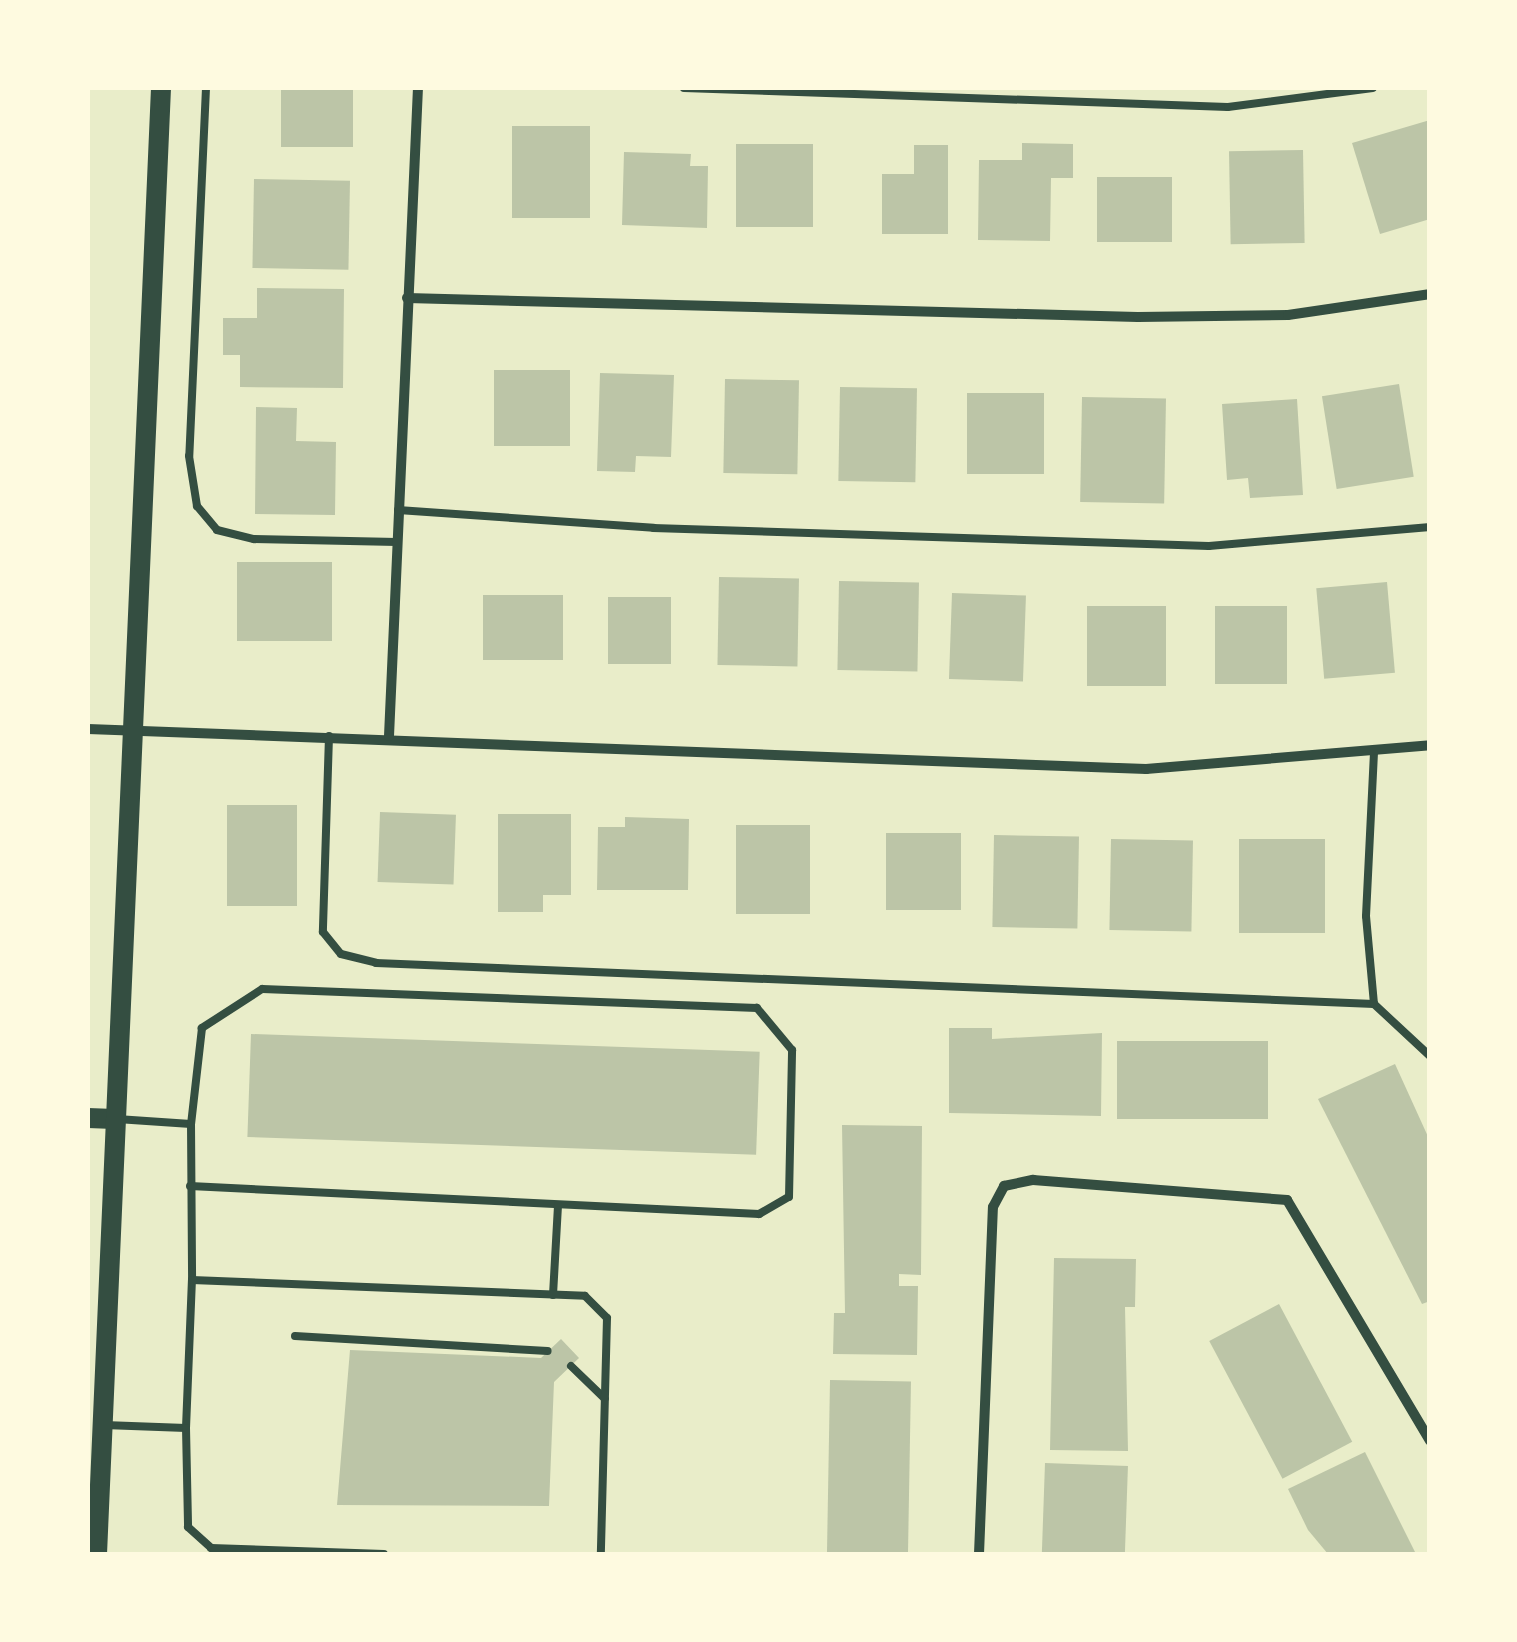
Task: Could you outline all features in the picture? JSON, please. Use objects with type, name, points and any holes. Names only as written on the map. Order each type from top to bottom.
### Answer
[{"type":"main road","points":[[98,1554],[130,730],[161,88]]},
{"type":"main road","points":[[88,1118],[114,1119]]},
{"type":"street","points":[[389,736],[418,88]]},
{"type":"street","points":[[407,298],[1138,317],[1288,315],[1430,294]]},
{"type":"street","points":[[88,730],[389,736],[1146,768],[1374,752],[1430,744]]},
{"type":"street","points":[[979,1554],[993,1207],[1004,1186],[1033,1180],[1287,1200],[1430,1441]]},
{"type":"lane","points":[[206,88],[189,456],[197,506],[216,530],[254,539],[397,542]]},
{"type":"lane","points":[[684,88],[1228,108],[1373,88]]},
{"type":"lane","points":[[398,510],[652,528],[1208,546],[1430,528]]},
{"type":"lane","points":[[329,736],[323,932],[341,954],[376,963],[1374,1004],[1430,1056]]},
{"type":"lane","points":[[1374,752],[1366,916],[1374,1004]]},
{"type":"lane","points":[[190,1186],[759,1214],[789,1197],[792,1050],[782,1031],[758,1008],[262,989],[202,1028],[191,1124],[190,1186],[192,1280],[186,1428],[188,1527],[211,1548],[384,1554]]},
{"type":"lane","points":[[114,1119],[191,1124]]},
{"type":"lane","points":[[553,1295],[558,1204]]},
{"type":"lane","points":[[192,1280],[585,1296],[607,1318],[600,1554]]},
{"type":"lane","points":[[296,1336],[548,1351]]},
{"type":"lane","points":[[570,1366],[605,1399]]},
{"type":"lane","points":[[102,1425],[186,1428]]},
{"type":"building","points":[[281,88],[353,88],[353,147],[281,147]]},
{"type":"building","points":[[1430,120],[1430,219],[1380,234],[1352,143]]},
{"type":"building","points":[[512,126],[590,126],[590,218],[512,218]]},
{"type":"building","points":[[1022,143],[1073,144],[1073,178],[1051,178],[1050,241],[978,240],[979,160],[1022,160]]},
{"type":"building","points":[[736,144],[813,144],[813,227],[736,227]]},
{"type":"building","points":[[914,145],[948,145],[948,234],[882,234],[882,174],[914,174]]},
{"type":"building","points":[[1303,150],[1305,243],[1231,244],[1229,151]]},
{"type":"building","points":[[624,152],[691,154],[690,166],[708,166],[707,228],[622,225]]},
{"type":"building","points":[[1097,177],[1172,177],[1172,242],[1097,242]]},
{"type":"building","points":[[254,179],[350,181],[348,270],[252,268]]},
{"type":"building","points":[[257,288],[344,289],[343,388],[240,387],[240,355],[223,355],[223,318],[257,318]]},
{"type":"building","points":[[494,370],[570,370],[570,446],[494,446]]},
{"type":"building","points":[[600,373],[674,375],[671,457],[636,456],[635,472],[597,471]]},
{"type":"building","points":[[725,379],[799,380],[797,474],[723,473]]},
{"type":"building","points":[[1399,384],[1414,477],[1337,489],[1322,396]]},
{"type":"building","points":[[840,387],[917,388],[915,482],[838,481]]},
{"type":"building","points":[[967,393],[1044,393],[1044,474],[967,474]]},
{"type":"building","points":[[1082,397],[1166,398],[1164,503],[1080,502]]},
{"type":"building","points":[[1297,399],[1303,495],[1250,498],[1248,478],[1227,480],[1222,404]]},
{"type":"building","points":[[256,407],[297,408],[296,441],[336,442],[335,515],[255,514]]},
{"type":"building","points":[[237,562],[332,562],[332,641],[237,641]]},
{"type":"building","points":[[719,577],[799,578],[797,666],[717,665]]},
{"type":"building","points":[[839,581],[919,582],[917,671],[837,670]]},
{"type":"building","points":[[1387,582],[1395,673],[1324,679],[1316,588]]},
{"type":"building","points":[[952,593],[1026,596],[1023,682],[949,679]]},
{"type":"building","points":[[483,595],[563,595],[563,660],[483,660]]},
{"type":"building","points":[[608,597],[671,597],[671,664],[608,664]]},
{"type":"building","points":[[1087,606],[1166,606],[1166,686],[1087,686]]},
{"type":"building","points":[[1215,606],[1287,606],[1287,684],[1215,684]]},
{"type":"building","points":[[227,805],[297,805],[297,906],[227,906]]},
{"type":"building","points":[[380,812],[456,815],[454,885],[378,882]]},
{"type":"building","points":[[498,814],[571,814],[571,895],[543,895],[543,912],[498,912]]},
{"type":"building","points":[[625,817],[689,819],[688,890],[597,890],[598,827],[625,827]]},
{"type":"building","points":[[736,825],[810,825],[810,914],[736,914]]},
{"type":"building","points":[[886,833],[961,833],[961,910],[886,910]]},
{"type":"building","points":[[994,835],[1079,836],[1077,928],[992,927]]},
{"type":"building","points":[[1111,839],[1193,840],[1191,931],[1109,930]]},
{"type":"building","points":[[1239,839],[1325,839],[1325,933],[1239,933]]},
{"type":"building","points":[[949,1028],[992,1028],[992,1039],[1102,1033],[1101,1116],[949,1113]]},
{"type":"building","points":[[251,1034],[760,1052],[756,1155],[247,1137]]},
{"type":"building","points":[[1117,1041],[1268,1041],[1268,1119],[1117,1119]]},
{"type":"building","points":[[1395,1064],[1430,1141],[1430,1301],[1422,1304],[1318,1099]]},
{"type":"building","points":[[842,1125],[922,1126],[921,1275],[899,1274],[899,1286],[918,1286],[917,1355],[833,1354],[834,1313],[845,1313]]},
{"type":"building","points":[[1054,1258],[1136,1259],[1135,1307],[1125,1307],[1128,1451],[1050,1450]]},
{"type":"building","points":[[1279,1304],[1352,1442],[1282,1479],[1209,1341]]},
{"type":"building","points":[[561,1339],[579,1358],[554,1382],[549,1506],[337,1505],[350,1350],[541,1358]]},
{"type":"building","points":[[830,1380],[911,1381],[908,1554],[827,1554]]},
{"type":"building","points":[[1365,1452],[1416,1554],[1328,1554],[1308,1530],[1288,1489]]},
{"type":"building","points":[[1045,1463],[1128,1466],[1125,1554],[1042,1554]]}]
